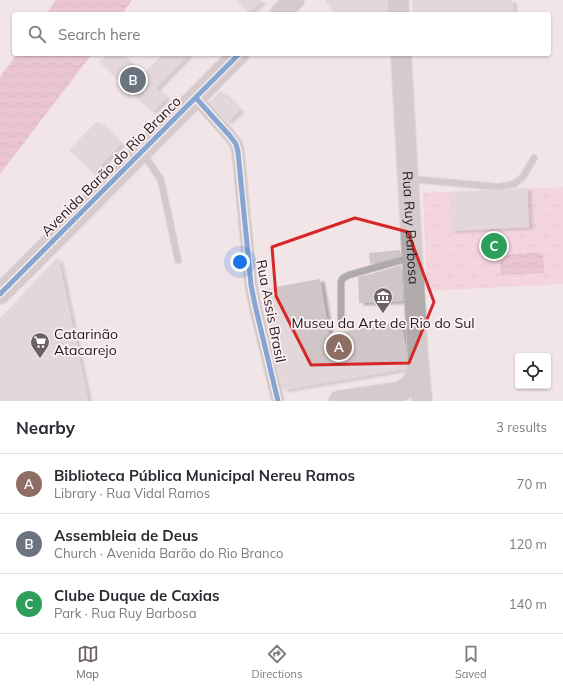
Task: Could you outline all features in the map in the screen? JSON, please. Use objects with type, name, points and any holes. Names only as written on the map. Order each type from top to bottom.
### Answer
[{"type":"main road","points":[[282,12],[294,0]]},
{"type":"main road","points":[[398,0],[399,12]]},
{"type":"main road","name":"Avenida Barão do Rio Branco","points":[[0,294],[238,56]]},
{"type":"main road","name":"Rua Ruy Barbosa","points":[[401,56],[417,367],[422,401]]},
{"type":"main road","points":[[339,401],[400,392],[409,386],[417,367]]},
{"type":"main road","points":[[409,401],[414,391],[417,367]]},
{"type":"street","name":"Rua Assis Brasil","points":[[196,98],[236,144],[251,285],[256,312],[278,401]]},
{"type":"lane","points":[[141,152],[161,180],[178,260]]},
{"type":"lane","points":[[408,178],[498,186],[508,185],[514,184],[523,177],[534,158]]},
{"type":"lane","points":[[341,322],[341,282],[343,278],[349,274],[412,256]]},
{"type":"highlighted area","points":[[355,218],[408,232],[434,302],[409,363],[311,365],[276,296],[272,247]]},
{"type":"green space","points":[[563,187],[563,284],[427,291],[423,193]]},
{"type":"water","points":[[56,0],[132,0],[123,12],[47,12]]},
{"type":"water","points":[[16,56],[90,56],[0,174],[0,77]]},
{"type":"water","points":[[543,252],[544,273],[501,275],[499,255]]},
{"type":"building","points":[[236,0],[263,0],[250,12],[248,12]]},
{"type":"building","points":[[325,0],[387,0],[387,12],[333,12]]},
{"type":"building","points":[[412,0],[512,0],[513,11],[499,12],[413,12]]},
{"type":"building","points":[[105,56],[122,56],[142,75],[161,56],[187,56],[156,88],[166,98],[152,112],[99,62]]},
{"type":"building","points":[[221,91],[240,110],[227,122],[209,102]]},
{"type":"building","points":[[97,121],[121,144],[93,173],[69,150]]},
{"type":"building","points":[[527,188],[529,227],[451,231],[449,192],[486,190],[498,191]]},
{"type":"building","points":[[400,250],[401,256],[370,264],[369,253]]},
{"type":"building","name":"Catarinão Atacarejo","points":[[58,257],[88,401],[0,401],[0,318]]},
{"type":"building","points":[[401,265],[403,301],[359,303],[358,277]]},
{"type":"building","points":[[320,279],[329,334],[401,322],[406,349],[407,361],[405,369],[283,390],[277,366],[264,289]]},
{"type":"cycle path","points":[[0,294],[237,56]]},
{"type":"cycle path","points":[[196,98],[236,144],[251,285],[278,401]]},
{"type":"place","name":"Assembleia de Deus","points":[[133,80]]},
{"type":"place","name":"Clube Duque de Caxias","points":[[494,246]]},
{"type":"place","name":"Museu da Arte de Rio do Sul","points":[[383,314]]},
{"type":"place","name":"Biblioteca Pública Municipal Nereu Ramos","points":[[339,347]]},
{"type":"place","name":"Catarinão Atacarejo","points":[[40,359]]}]
